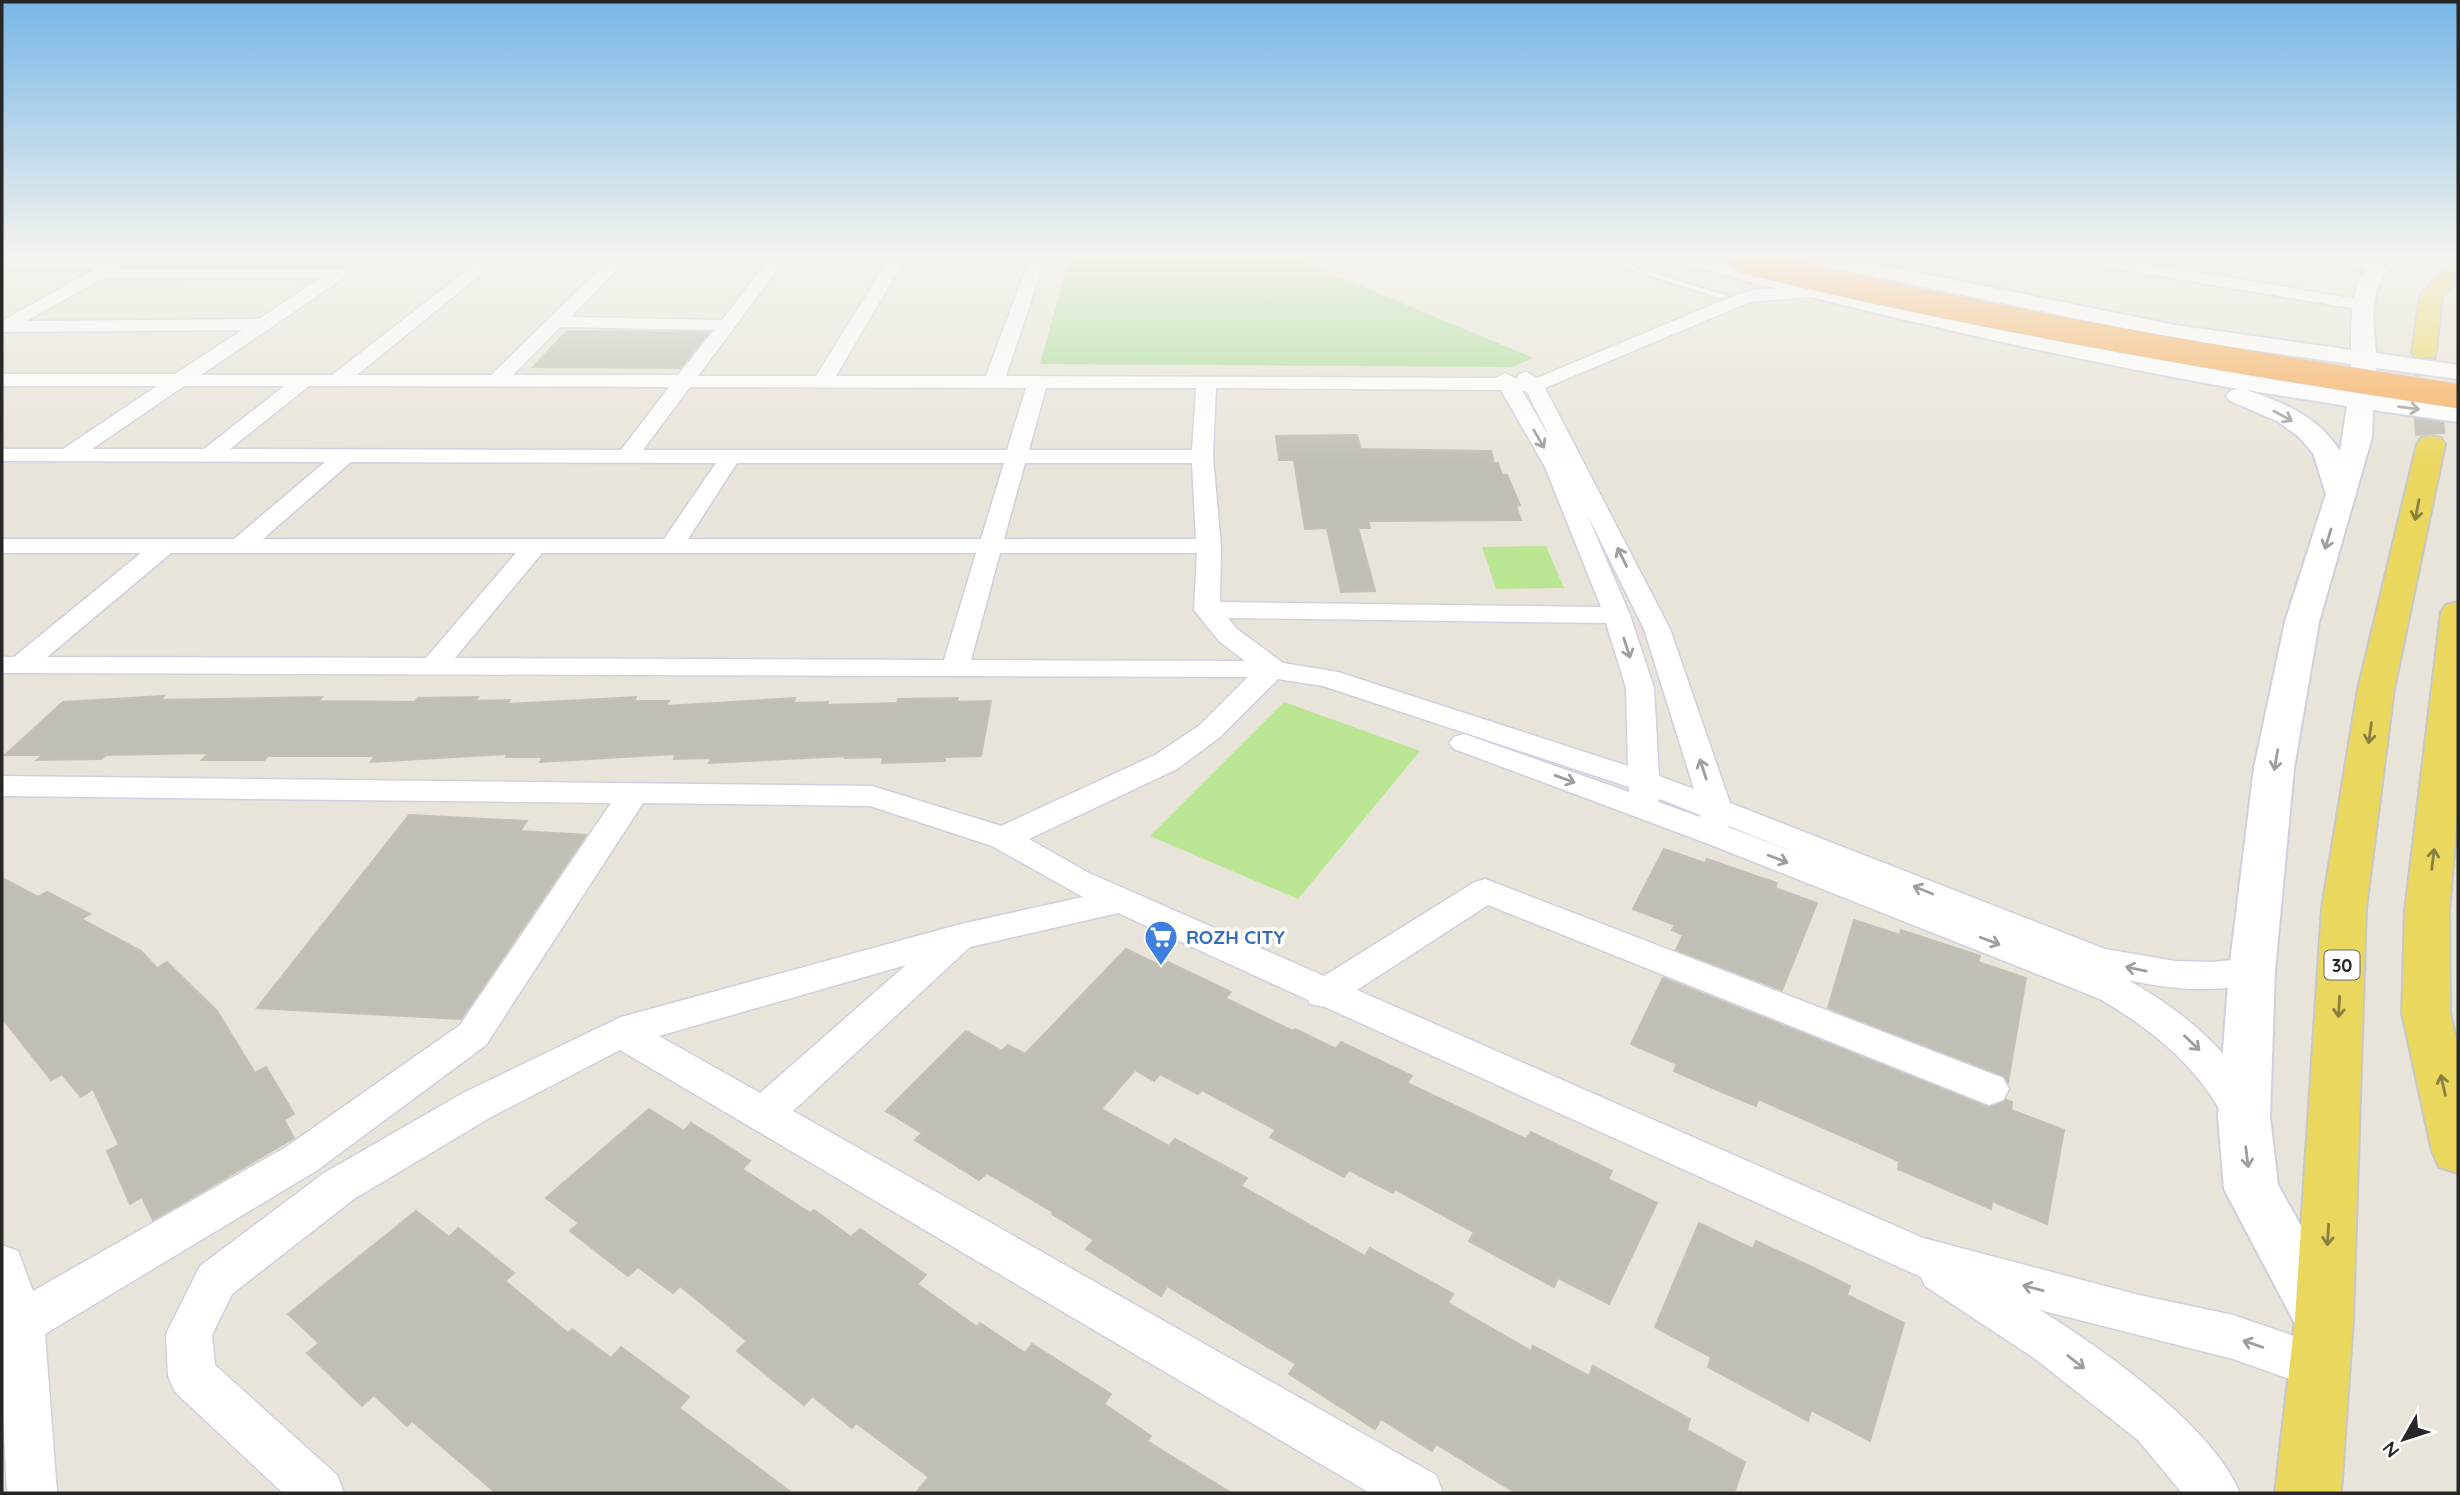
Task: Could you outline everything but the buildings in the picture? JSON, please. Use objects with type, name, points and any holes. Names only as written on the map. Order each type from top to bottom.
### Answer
[{"type":"highway","points":[[2040,327],[2284,370],[2458,396]]},
{"type":"highway","points":[[2087,327],[2458,386]]},
{"type":"main road","points":[[1956,327],[2168,376],[2265,406],[2302,427],[2318,440],[2324,448],[2342,495]]},
{"type":"main road","points":[[2156,327],[2268,346],[2362,381],[2444,429]]},
{"type":"main road","points":[[2175,331],[2277,337],[2315,327]]},
{"type":"main road","points":[[2324,1319],[2251,1189],[2244,1117],[2252,971],[2274,768],[2299,636],[2358,437],[2362,381],[2350,327]]},
{"type":"main road","points":[[2424,352],[2427,327]]},
{"type":"main road","points":[[1982,333],[2266,388],[2458,373]]},
{"type":"main road","points":[[2266,388],[2293,382],[2302,371],[2290,355],[2268,346]]},
{"type":"main road","name":"30","points":[[2308,1493],[2324,1319],[2344,908],[2376,689],[2444,429]]},
{"type":"main road","points":[[2458,612],[2427,911],[2426,1013],[2458,1151]]},
{"type":"street","points":[[2,327],[22,327]]},
{"type":"street","points":[[68,455],[259,327]]},
{"type":"street","points":[[338,380],[406,327]]},
{"type":"street","points":[[496,381],[551,327]]},
{"type":"street","points":[[627,456],[726,327]]},
{"type":"street","points":[[823,382],[856,327]]},
{"type":"street","points":[[994,382],[1013,327]]},
{"type":"street","points":[[2,380],[1511,382],[1557,368],[1656,327]]},
{"type":"street","points":[[1511,382],[1664,327]]},
{"type":"street","points":[[208,456],[305,380]]},
{"type":"street","points":[[955,668],[1038,382]]},
{"type":"street","points":[[1206,382],[1202,457],[1209,546],[1207,610],[1228,635],[1272,669],[1318,691],[1645,795],[2098,960],[2176,976],[2226,976],[2252,971]]},
{"type":"street","points":[[1511,382],[1556,467],[1617,615],[1640,688],[1645,795]]},
{"type":"street","points":[[1511,382],[1657,629],[1716,822]]},
{"type":"street","points":[[2,455],[1202,457]]},
{"type":"street","points":[[240,546],[345,456]]},
{"type":"street","points":[[671,546],[731,456]]},
{"type":"street","points":[[2,546],[1209,546]]},
{"type":"street","points":[[12,665],[165,546]]},
{"type":"street","points":[[433,667],[535,546]]},
{"type":"street","points":[[1207,610],[1617,615]]},
{"type":"street","points":[[12,665],[1272,669]]},
{"type":"street","points":[[1003,838],[1166,762],[1210,731],[1272,669]]},
{"type":"street","points":[[2,786],[872,796],[1003,838],[1077,881],[1119,901],[1918,1256],[2138,1316],[2233,1337],[2318,1366]]},
{"type":"street","points":[[11,1328],[301,1159],[473,1035],[634,793]]},
{"type":"street","points":[[1716,822],[2113,989],[2160,1017],[2209,1059],[2230,1088],[2244,1117]]},
{"type":"street","points":[[1323,993],[1485,891],[1989,1089]]},
{"type":"street","points":[[319,1493],[192,1376],[190,1334],[216,1280],[339,1186],[477,1105],[621,1032],[961,937],[1119,901]]},
{"type":"street","points":[[764,1113],[961,937]]},
{"type":"street","points":[[621,1032],[1418,1493]]},
{"type":"street","points":[[1918,1256],[2050,1342],[2155,1423],[2215,1493]]},
{"type":"street","points":[[2,1265],[32,1493]]},
{"type":"green space","points":[[1050,327],[1459,327],[1534,358],[1512,367],[1040,364]]},
{"type":"green space","points":[[1546,546],[1564,588],[1496,589],[1482,547]]},
{"type":"green space","points":[[1284,702],[1420,751],[1298,899],[1150,836]]},
{"type":"tunnel","points":[[2424,352],[2428,407]]},
{"type":"tunnel","points":[[2428,405],[2431,444]]},
{"type":"place","name":"ROZH CITY","points":[[1161,967]]}]
